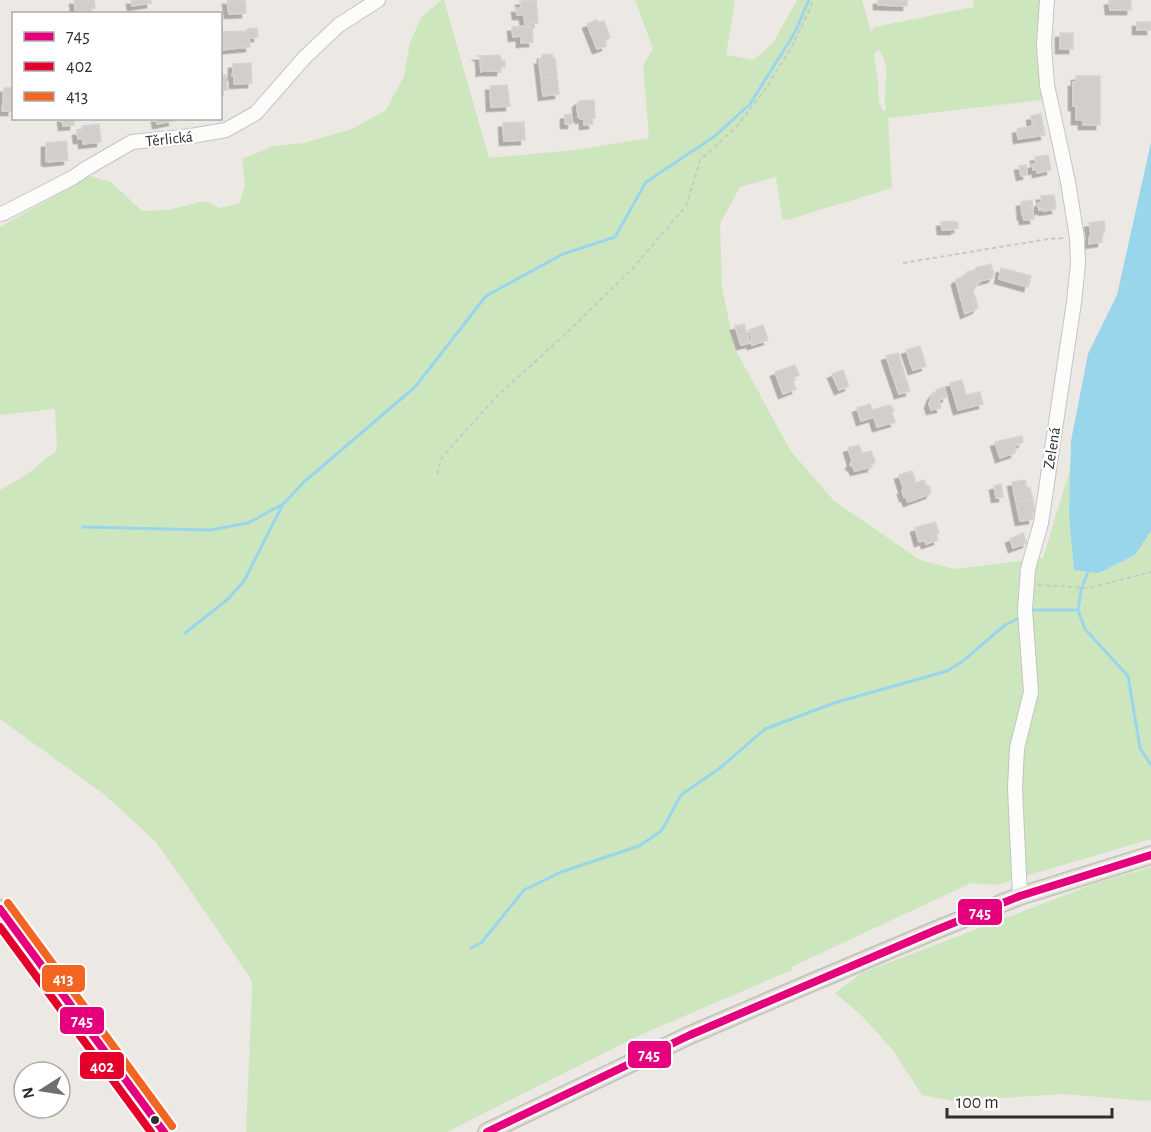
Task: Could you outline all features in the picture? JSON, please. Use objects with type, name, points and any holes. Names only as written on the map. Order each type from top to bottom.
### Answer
[{"type":"main road","points":[[487,1132],[711,1026],[828,976],[1020,896],[1151,855]]},
{"type":"main road","points":[[0,909],[164,1132]]},
{"type":"street","name":"Těrlická","points":[[0,214],[72,178],[132,142],[226,130],[256,113],[305,57],[339,25],[378,0]]},
{"type":"street","name":"Zelená","points":[[1020,896],[1015,788],[1017,748],[1031,692],[1025,610],[1028,569],[1041,523],[1078,264],[1077,238],[1068,182],[1047,86],[1044,45],[1047,0]]},
{"type":"path","points":[[437,474],[442,457],[498,395],[633,268],[686,206],[700,159],[736,127],[764,91],[791,48],[814,0]]},
{"type":"path","points":[[903,263],[1048,238],[1077,238]]},
{"type":"path","points":[[1027,585],[1089,588],[1151,572]]},
{"type":"green space","points":[[444,0],[489,158],[575,150],[649,138],[643,66],[653,49],[635,0],[735,0],[726,55],[753,60],[773,43],[797,0],[862,0],[871,32],[875,27],[973,7],[973,0],[1041,0],[1042,100],[888,118],[892,188],[787,220],[782,219],[776,177],[740,187],[720,224],[722,286],[734,347],[790,450],[834,501],[920,560],[955,569],[1043,558],[1071,466],[1069,515],[1099,573],[1135,555],[1151,531],[1151,839],[996,885],[971,883],[791,967],[792,970],[640,1035],[447,1132],[246,1132],[252,991],[252,982],[247,973],[155,841],[105,795],[0,719],[0,490],[26,475],[57,450],[55,409],[0,415],[0,227],[90,176],[111,182],[142,211],[168,210],[204,201],[220,208],[240,203],[245,184],[242,159],[274,146],[304,143],[352,129],[386,110],[404,76],[410,43],[421,17]],"holes":[[[878,50],[883,56],[886,71],[886,110],[883,111],[879,102],[874,54]]]},
{"type":"green space","points":[[1151,867],[1151,1100],[1064,1094],[953,1101],[922,1095],[892,1049],[860,1014],[835,993],[862,973],[1094,884]]},
{"type":"water","points":[[1151,142],[1151,531],[1135,555],[1099,573],[1074,570],[1069,515],[1071,441],[1088,354],[1117,295]]},
{"type":"building","points":[[74,0],[94,0],[95,8],[92,8],[92,11],[76,12]]},
{"type":"building","points":[[131,0],[151,0],[151,3],[132,6]]},
{"type":"building","points":[[227,0],[245,0],[246,13],[229,14]]},
{"type":"building","points":[[536,0],[538,23],[525,24],[524,16],[517,15],[516,8],[521,8],[520,1]]},
{"type":"building","points":[[878,0],[907,0],[907,6],[878,5]]},
{"type":"building","points":[[1131,0],[1131,10],[1110,10],[1109,1]]},
{"type":"building","points":[[597,20],[598,23],[604,21],[610,38],[604,40],[606,46],[597,49],[587,24]]},
{"type":"building","points":[[1137,22],[1151,22],[1151,30],[1137,30]]},
{"type":"building","points":[[532,26],[533,42],[521,43],[521,36],[513,37],[512,27]]},
{"type":"building","points":[[257,28],[258,37],[249,38],[250,47],[222,50],[222,32],[247,31],[247,29]]},
{"type":"building","points":[[1060,33],[1073,33],[1073,49],[1060,49]]},
{"type":"building","points":[[552,54],[555,58],[557,76],[541,78],[539,60],[542,60],[542,55]]},
{"type":"building","points":[[500,55],[501,61],[505,61],[505,67],[501,67],[501,71],[481,71],[481,73],[478,56]]},
{"type":"building","points":[[251,63],[252,83],[234,84],[233,64]]},
{"type":"building","points":[[226,75],[227,90],[222,90],[222,76]]},
{"type":"building","points":[[557,76],[559,94],[543,96],[541,78]]},
{"type":"building","points":[[1076,76],[1100,76],[1100,125],[1083,125],[1083,120],[1076,120],[1076,106],[1073,106],[1073,82],[1076,82]]},
{"type":"building","points":[[507,85],[510,106],[491,107],[490,86]]},
{"type":"building","points":[[4,88],[12,88],[12,103],[3,103]]},
{"type":"building","points":[[594,100],[593,124],[584,125],[584,118],[578,117],[577,103]]},
{"type":"building","points":[[3,103],[12,103],[12,111],[2,111]]},
{"type":"building","points":[[571,114],[572,124],[565,124],[565,115]]},
{"type":"building","points":[[1041,114],[1045,135],[1018,139],[1017,129],[1033,126],[1031,116]]},
{"type":"building","points":[[62,120],[74,120],[74,125],[63,126]]},
{"type":"building","points":[[156,120],[173,121],[157,124]]},
{"type":"building","points":[[524,122],[525,140],[504,141],[503,123]]},
{"type":"building","points":[[99,124],[101,142],[83,144],[83,139],[78,139],[77,131],[82,131],[82,126]]},
{"type":"building","points":[[66,141],[68,160],[46,161],[46,143]]},
{"type":"building","points":[[1048,155],[1051,170],[1037,173],[1037,169],[1033,170],[1032,164],[1036,164],[1035,157]]},
{"type":"building","points":[[1026,165],[1027,175],[1021,176],[1019,166]]},
{"type":"building","points":[[1054,195],[1056,209],[1039,210],[1038,203],[1042,202],[1041,196]]},
{"type":"building","points":[[1032,200],[1033,213],[1022,215],[1021,202]]},
{"type":"building","points":[[1033,213],[1034,219],[1024,220],[1023,215]]},
{"type":"building","points":[[1104,221],[1105,230],[1102,242],[1089,244],[1091,234],[1089,223]]},
{"type":"building","points":[[941,222],[958,222],[958,228],[942,230]]},
{"type":"building","points":[[991,264],[994,275],[992,278],[980,281],[973,290],[978,307],[965,314],[957,279],[976,268]]},
{"type":"building","points":[[1001,268],[1031,276],[1028,287],[999,279]]},
{"type":"building","points":[[744,324],[750,343],[741,345],[735,326]]},
{"type":"building","points":[[763,325],[768,340],[752,345],[749,330]]},
{"type":"building","points":[[920,346],[926,366],[913,370],[906,350]]},
{"type":"building","points":[[898,353],[910,391],[899,394],[886,356]]},
{"type":"building","points":[[795,365],[799,375],[794,377],[793,382],[796,389],[783,394],[775,372]]},
{"type":"building","points":[[843,370],[849,386],[839,390],[832,374]]},
{"type":"building","points":[[962,380],[966,395],[980,392],[983,404],[958,410],[950,383]]},
{"type":"building","points":[[944,387],[947,397],[940,399],[941,408],[931,410],[929,404],[932,396],[938,389]]},
{"type":"building","points":[[870,404],[872,410],[890,405],[894,410],[892,413],[895,422],[877,427],[874,417],[861,421],[857,408]]},
{"type":"building","points":[[1022,436],[1023,442],[1015,446],[1015,453],[1000,458],[995,442]]},
{"type":"building","points":[[859,445],[862,453],[871,451],[875,461],[871,464],[872,467],[855,471],[850,465],[852,461],[848,448]]},
{"type":"building","points":[[912,471],[916,483],[924,480],[931,492],[908,502],[904,497],[899,475]]},
{"type":"building","points":[[1025,480],[1033,499],[1016,502],[1012,482]]},
{"type":"building","points":[[1001,484],[1003,497],[996,498],[994,486]]},
{"type":"building","points":[[1033,499],[1035,512],[1032,513],[1033,519],[1020,521],[1016,502]]},
{"type":"building","points":[[935,522],[939,533],[936,534],[938,540],[926,544],[925,540],[919,542],[915,528]]},
{"type":"building","points":[[1023,533],[1027,543],[1013,548],[1010,539]]},
{"type":"waterway","points":[[83,527],[210,530],[248,523],[283,504],[304,482],[415,387],[486,296],[563,254],[615,237],[646,182],[715,136],[750,104],[794,34],[809,0]]},
{"type":"waterway","points":[[185,633],[228,599],[244,581],[282,506]]},
{"type":"waterway","points":[[1089,569],[1081,590],[1078,610],[1085,629],[1128,676],[1140,748],[1151,765]]},
{"type":"waterway","points":[[1030,612],[1034,610],[1078,610]]},
{"type":"waterway","points":[[471,948],[481,943],[524,890],[561,872],[639,846],[662,830],[681,795],[720,768],[765,729],[834,703],[947,671],[963,661],[1005,625],[1021,617]]},
{"type":"transit line","name":"745","points":[[487,1132],[690,1035],[936,930],[1020,896],[1151,855]]},
{"type":"transit line","name":"413","points":[[8,903],[172,1126]]},
{"type":"transit line","name":"745","points":[[0,909],[164,1132]]},
{"type":"transit line","name":"402","points":[[0,927],[151,1132]]}]
